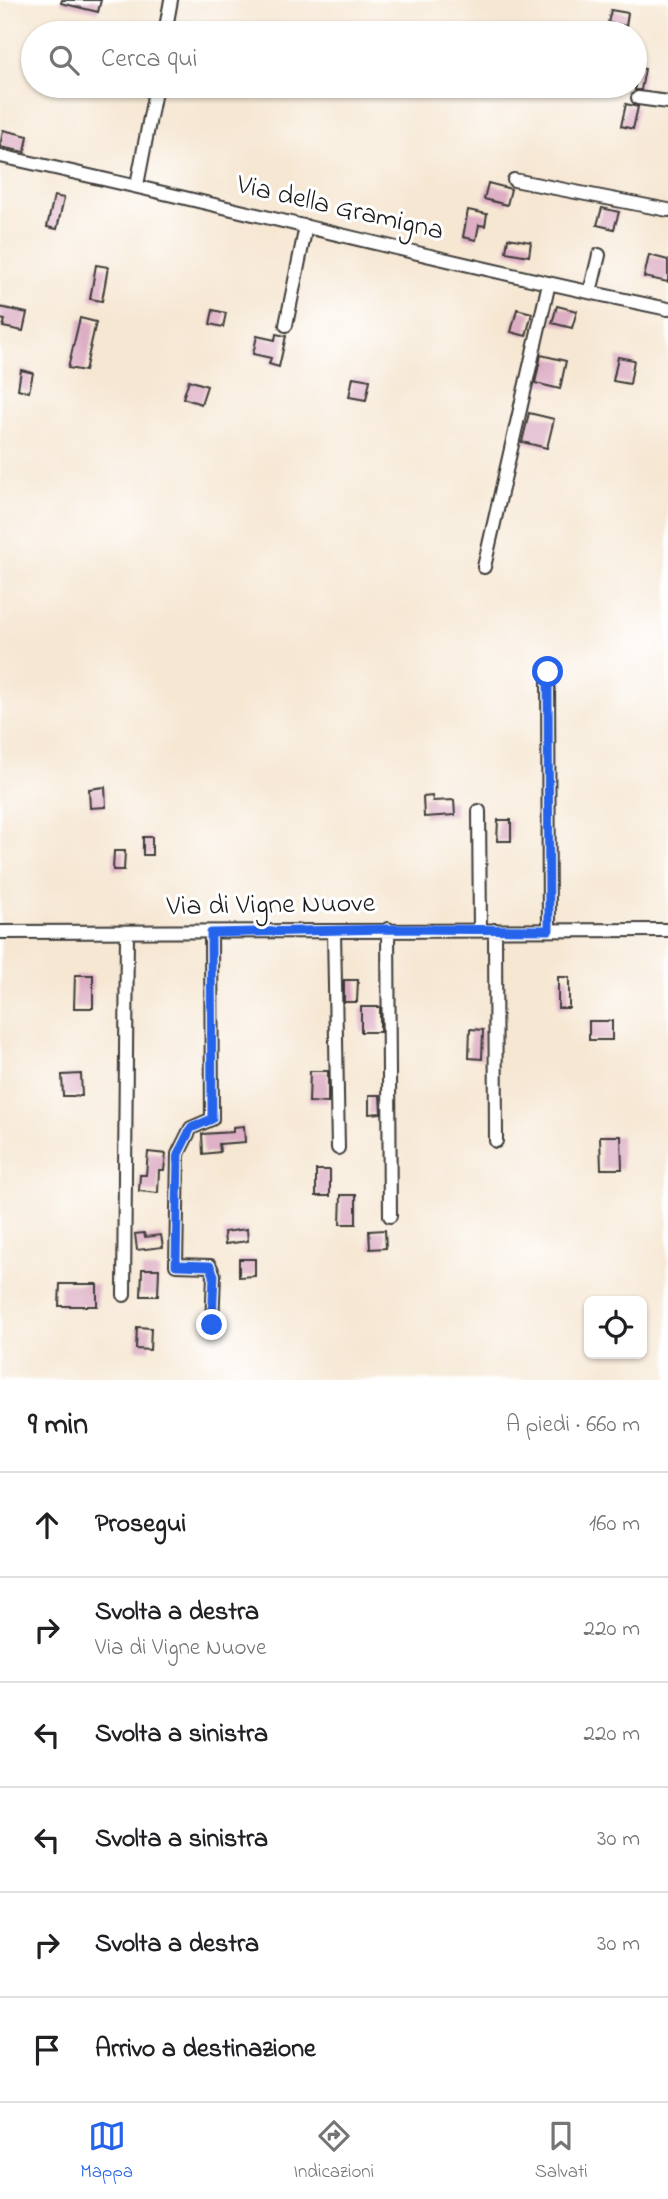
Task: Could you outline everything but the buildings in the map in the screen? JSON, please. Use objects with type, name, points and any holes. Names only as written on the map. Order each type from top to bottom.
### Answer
[{"type":"street","points":[[167,21],[171,0]]},
{"type":"street","points":[[138,185],[154,98]]},
{"type":"street","points":[[638,98],[668,102]]},
{"type":"street","name":"Via della Gramigna","points":[[0,156],[138,185],[668,309]]},
{"type":"street","points":[[514,180],[668,210]]},
{"type":"street","points":[[286,325],[306,226]]},
{"type":"street","points":[[590,292],[599,255]]},
{"type":"street","points":[[484,566],[549,282]]},
{"type":"street","points":[[548,672],[549,930]]},
{"type":"street","points":[[479,811],[480,930]]},
{"type":"street","points":[[388,929],[390,1216]]},
{"type":"street","points":[[334,930],[338,1148]]},
{"type":"street","points":[[495,930],[496,1141]]},
{"type":"street","name":"Via di Vigne Nuove","points":[[0,932],[668,930]]},
{"type":"street","points":[[124,1295],[127,932]]},
{"type":"street","points":[[211,933],[212,1119],[191,1128],[178,1154],[176,1265],[210,1266],[214,1275],[212,1325]]},
{"type":"route","points":[[212,1325],[214,1275],[210,1266],[176,1265],[178,1154],[191,1128],[212,1119],[211,933],[388,929],[549,930],[548,672]]}]
